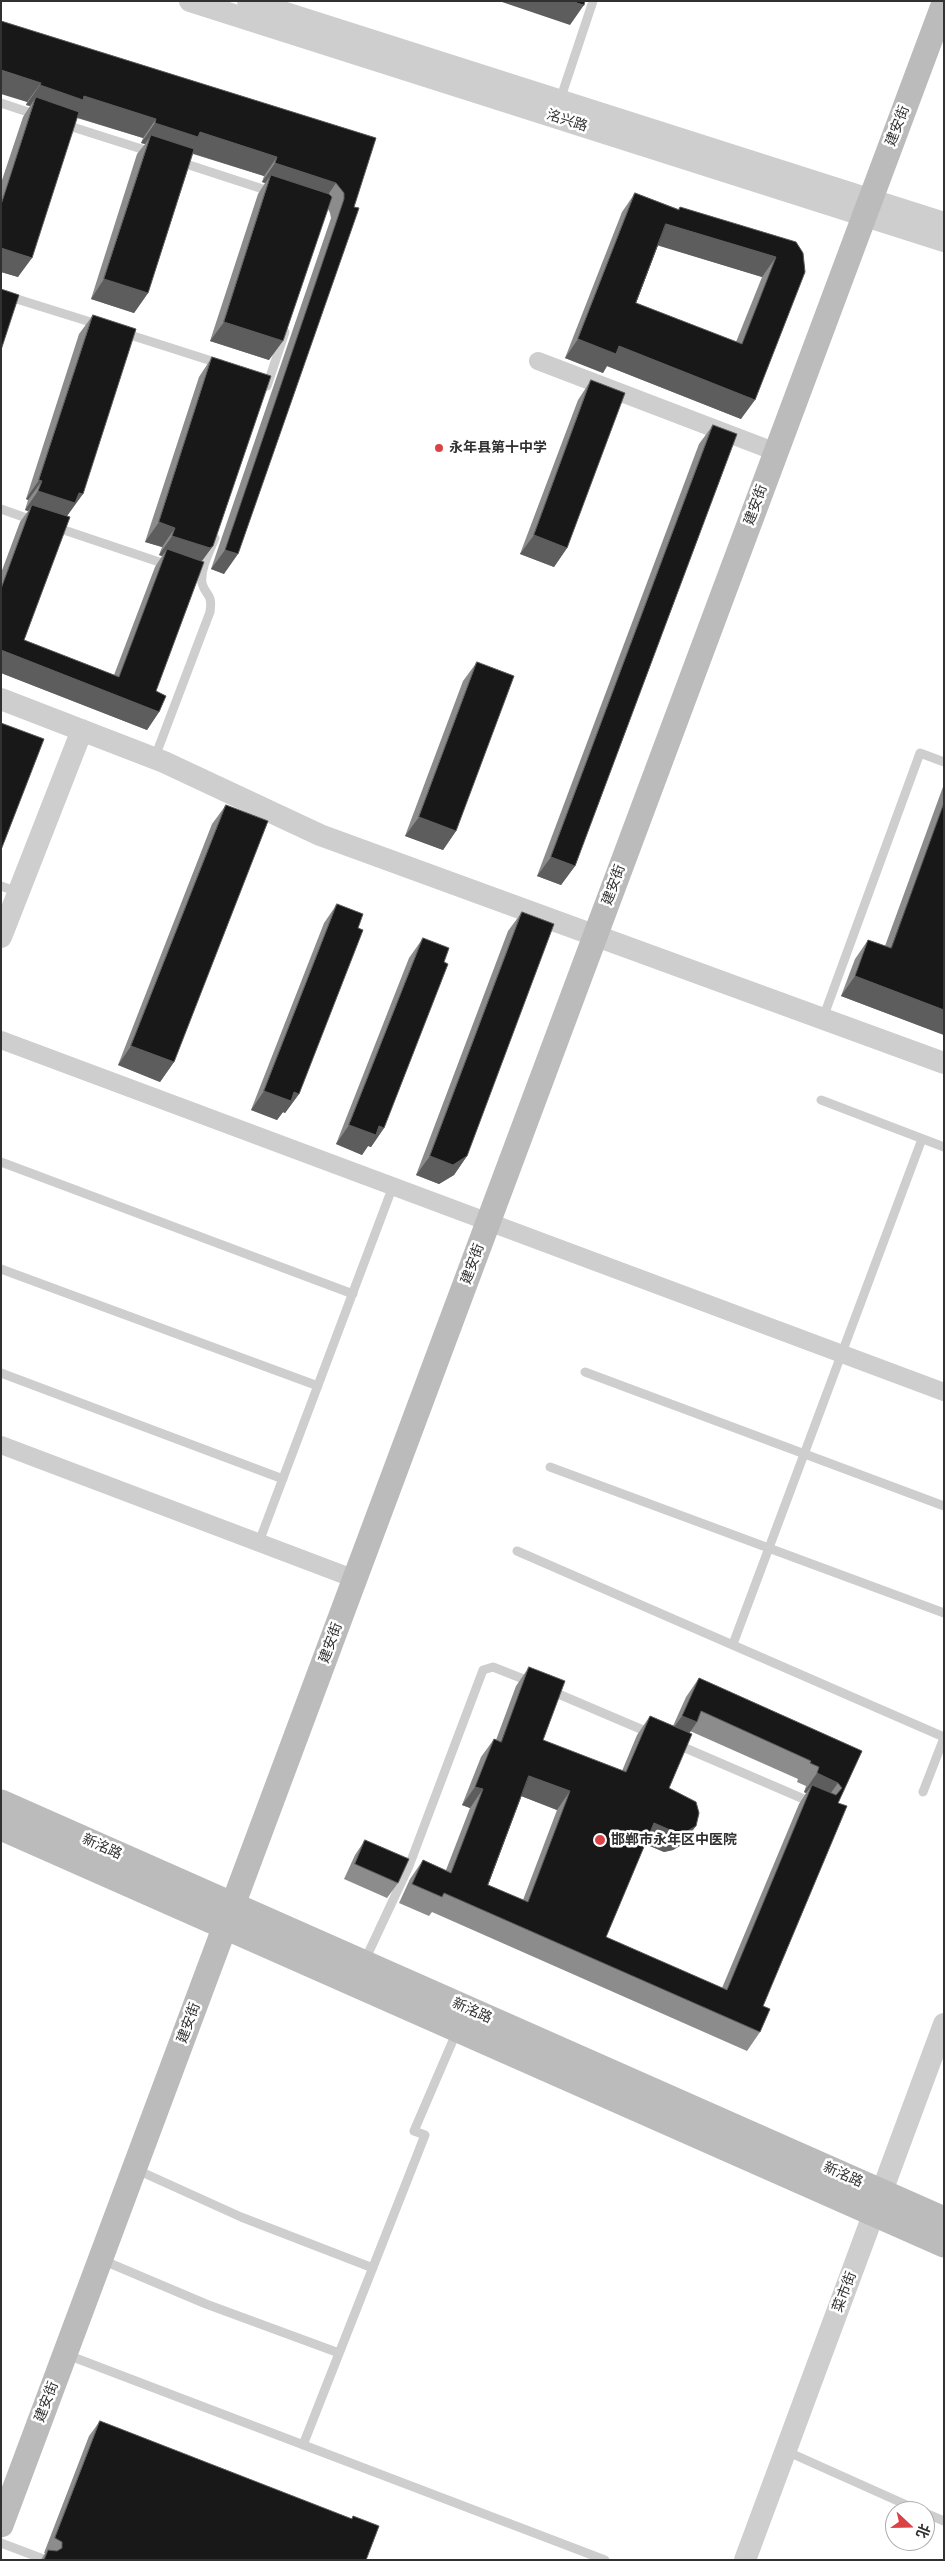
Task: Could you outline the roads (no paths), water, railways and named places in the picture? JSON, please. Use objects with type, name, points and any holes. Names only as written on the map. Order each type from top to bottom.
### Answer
[{"type":"main road","name":"建安街","points":[[1,2525],[944,3]]},
{"type":"main road","name":"新洺路","points":[[1,1802],[458,2031],[878,2203],[944,2219]]},
{"type":"main road","name":"新洺路","points":[[1,1828],[229,1916],[364,1963],[878,2203],[944,2245]]},
{"type":"street","name":"洺兴路","points":[[190,1],[867,207],[944,223]]},
{"type":"street","name":"洺兴路","points":[[248,1],[560,100],[867,207],[944,241]]},
{"type":"street","points":[[538,361],[776,452]]},
{"type":"street","points":[[1,699],[155,758],[320,835],[944,1063]]},
{"type":"street","points":[[1,937],[10,889],[82,730]]},
{"type":"street","points":[[1,1040],[944,1392]]},
{"type":"street","points":[[1,1445],[355,1579]]},
{"type":"street","name":"菜市街","points":[[745,2560],[944,2024]]},
{"type":"lane","points":[[560,100],[593,1]]},
{"type":"lane","points":[[1,103],[48,119]]},
{"type":"lane","points":[[58,122],[161,156]]},
{"type":"lane","points":[[170,159],[283,196]]},
{"type":"lane","points":[[1,294],[232,368]]},
{"type":"lane","points":[[262,398],[264,378],[288,325]]},
{"type":"lane","points":[[1,510],[174,567]]},
{"type":"lane","points":[[155,758],[210,612],[212,600],[210,594],[202,586],[197,574],[218,529]]},
{"type":"lane","points":[[823,1018],[920,754],[944,762]]},
{"type":"lane","points":[[821,1100],[944,1147]]},
{"type":"lane","points":[[733,1644],[922,1139]]},
{"type":"lane","points":[[1,1162],[353,1294]]},
{"type":"lane","points":[[259,1542],[393,1186]]},
{"type":"lane","points":[[1,1269],[318,1386]]},
{"type":"lane","points":[[585,1372],[944,1506]]},
{"type":"lane","points":[[1,1373],[283,1479]]},
{"type":"lane","points":[[550,1467],[944,1613]]},
{"type":"lane","points":[[517,1550],[944,1738],[923,1792]]},
{"type":"lane","points":[[364,1963],[409,1866],[483,1670],[493,1667],[499,1669],[823,1807]]},
{"type":"lane","points":[[303,2445],[425,2136],[414,2131],[458,2031]]},
{"type":"lane","points":[[135,2169],[241,2217],[373,2268]]},
{"type":"lane","points":[[101,2260],[206,2304],[339,2352]]},
{"type":"lane","points":[[65,2354],[605,2560]]},
{"type":"lane","points":[[786,2451],[898,2501]]},
{"type":"lane","points":[[1,2543],[46,2560]]},
{"type":"place","name":"永年县第十中学","points":[[439,448]]},
{"type":"place","name":"邯郸市永年区中医院","points":[[600,1840]]}]
